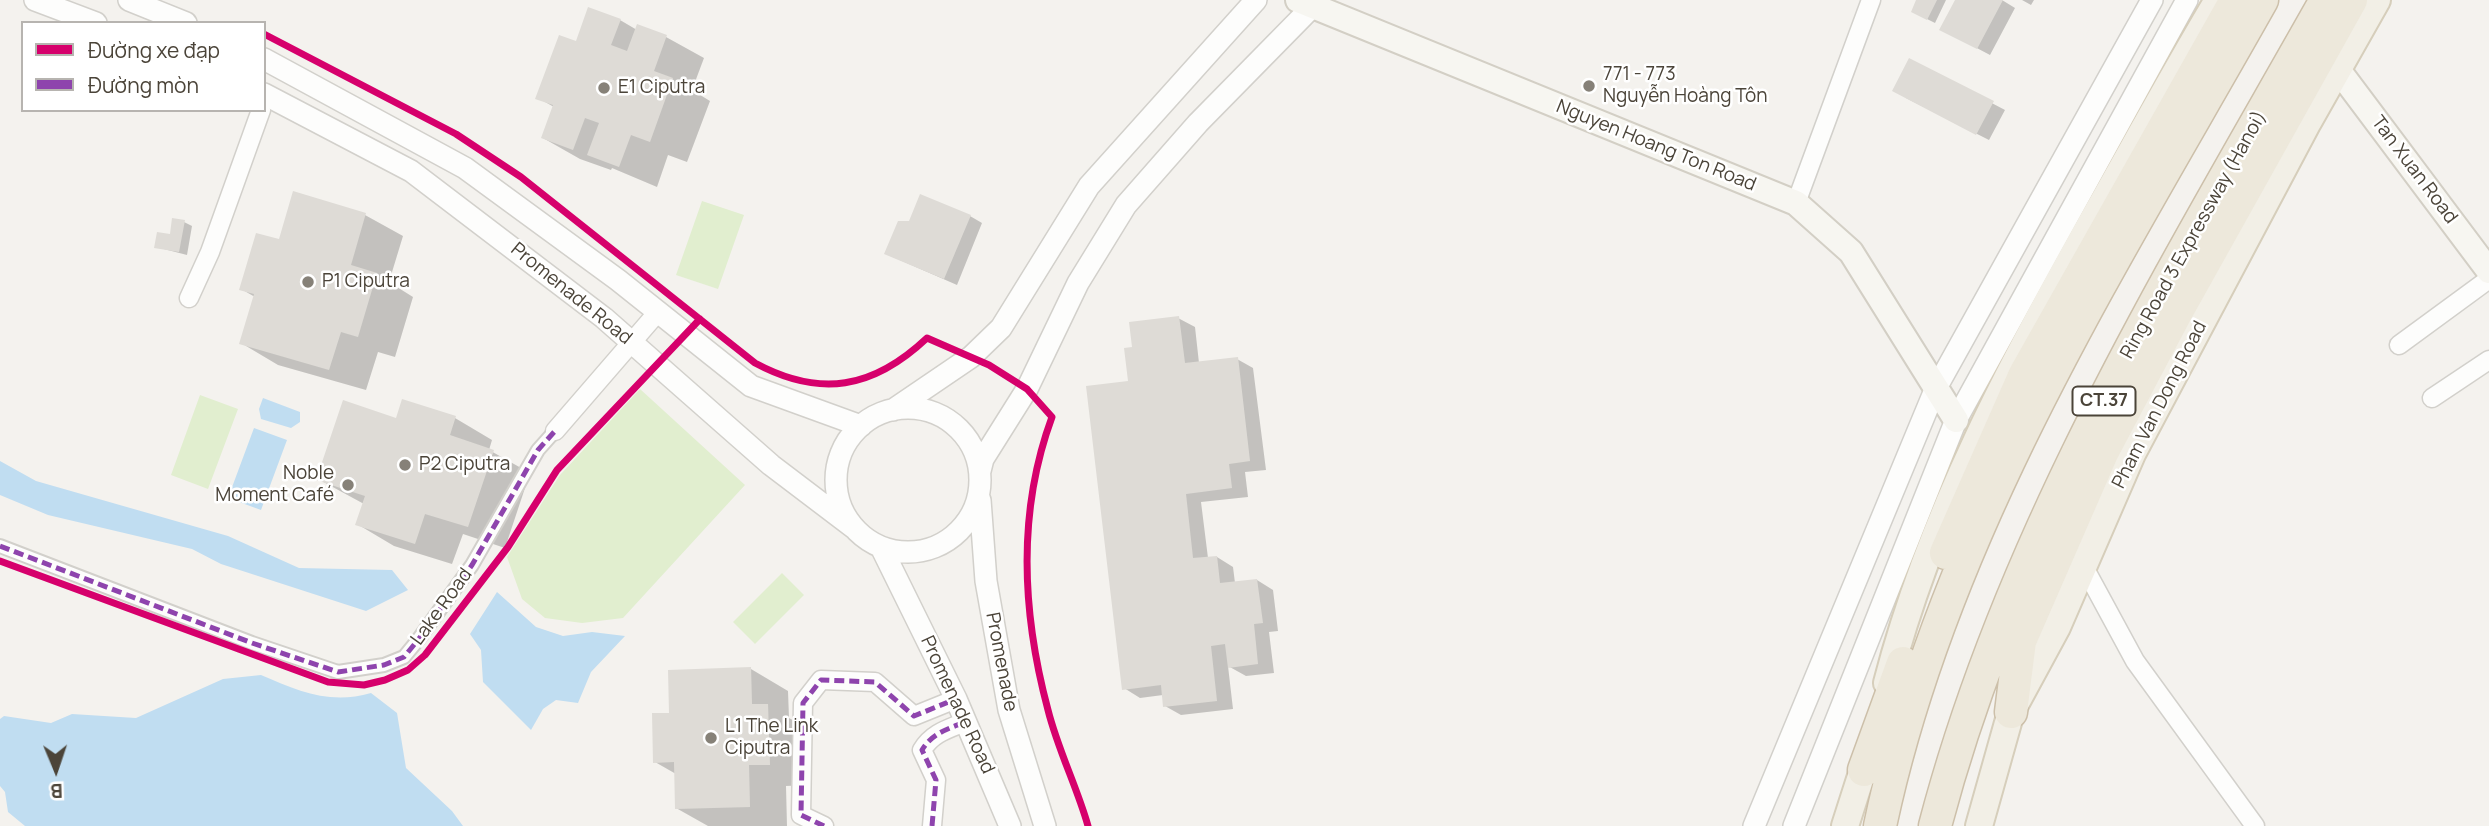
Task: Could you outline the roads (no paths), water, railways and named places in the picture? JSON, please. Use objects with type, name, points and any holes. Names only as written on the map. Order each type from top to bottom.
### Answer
[{"type":"highway","points":[[1864,769],[1972,489],[2025,374],[2236,0]]},
{"type":"highway","name":"CT.37","points":[[1880,826],[1901,738],[1922,671],[2005,472],[2046,384],[2262,0]]},
{"type":"highway","name":"Ring Road 3 Expressway (Hanoi)","points":[[1935,826],[1985,662],[2041,526],[2132,346],[2326,0]]},
{"type":"highway","points":[[2011,712],[2020,641],[2102,453],[2175,315],[2351,0]]},
{"type":"main road","points":[[1845,826],[1864,769],[1910,599],[1958,480],[2011,366],[2218,0]]},
{"type":"main road","points":[[1864,769],[1916,673],[1987,496],[2039,383],[2254,0]]},
{"type":"main road","points":[[2011,712],[2008,643],[2089,458],[2340,0]]},
{"type":"main road","name":"Pham Van Dong Road","points":[[1979,826],[2011,712],[2057,627],[2132,454],[2377,0]]},
{"type":"main road","name":"Nguyen Hoang Ton Road","points":[[1306,3],[1796,203],[1851,251],[1956,420]]},
{"type":"main road","name":"Tan Xuan Road","points":[[2339,71],[2489,271]]},
{"type":"street","points":[[35,0],[91,21]]},
{"type":"street","points":[[128,0],[181,21]]},
{"type":"street","points":[[1255,0],[1089,186],[1001,328],[971,357],[894,410],[861,426],[841,454],[836,476],[838,498],[854,528],[881,547],[901,552],[923,551],[943,544],[960,531],[972,514],[979,494],[983,459],[1027,389],[1085,272],[1126,205],[1306,3]]},
{"type":"street","points":[[1796,203],[1871,0]]},
{"type":"street","points":[[1754,826],[1935,390],[2152,0]]},
{"type":"street","points":[[1794,826],[1956,420],[2187,0]]},
{"type":"street","name":"Promenade Road","points":[[266,60],[465,168],[751,386],[861,426]]},
{"type":"street","name":"Promenade Road","points":[[266,102],[411,171],[509,243],[632,342],[772,465],[854,528]]},
{"type":"street","points":[[189,298],[210,253],[260,112]]},
{"type":"street","points":[[2399,345],[2489,279]]},
{"type":"street","name":"Lake Road","points":[[0,546],[252,643],[338,672],[384,665],[404,657],[418,640],[472,565],[538,450],[657,313]]},
{"type":"street","points":[[2432,398],[2489,360]]},
{"type":"street","points":[[894,410],[927,411],[957,427],[972,447],[980,471]]},
{"type":"street","name":"Promenade","points":[[979,494],[986,581],[1009,710],[1045,826]]},
{"type":"street","name":"Promenade Road","points":[[881,547],[956,699],[1010,826]]},
{"type":"street","points":[[2084,566],[2134,661],[2255,826]]},
{"type":"street","points":[[824,826],[801,815],[803,704],[821,680],[875,682],[915,716],[956,699]]},
{"type":"street","points":[[932,826],[936,780],[922,750],[929,739],[938,733],[965,722]]},
{"type":"water","points":[[263,398],[300,412],[300,422],[291,428],[261,419],[259,409]]},
{"type":"water","points":[[254,428],[287,440],[261,510],[228,498]]},
{"type":"water","points":[[0,461],[36,481],[228,536],[299,568],[392,570],[408,590],[366,611],[221,564],[192,549],[48,515],[0,495]]},
{"type":"water","points":[[497,592],[536,627],[563,636],[592,632],[625,636],[591,672],[578,703],[556,700],[543,709],[531,730],[483,682],[481,650],[470,634]]},
{"type":"water","points":[[261,675],[301,691],[328,697],[342,698],[371,693],[397,713],[406,768],[452,811],[463,826],[25,826],[8,812],[5,792],[0,786],[0,719],[4,716],[51,723],[72,714],[136,718],[223,679]]},
{"type":"place","name":"771 - 773 Nguyễn Hoàng Tôn","points":[[1589,86]]},
{"type":"place","name":"E1 Ciputra","points":[[604,88]]},
{"type":"place","name":"P1 Ciputra","points":[[308,282]]},
{"type":"place","name":"P2 Ciputra","points":[[405,465]]},
{"type":"place","name":"Noble Moment Café","points":[[348,485]]},
{"type":"place","name":"L1 The Link Ciputra","points":[[711,738]]}]
